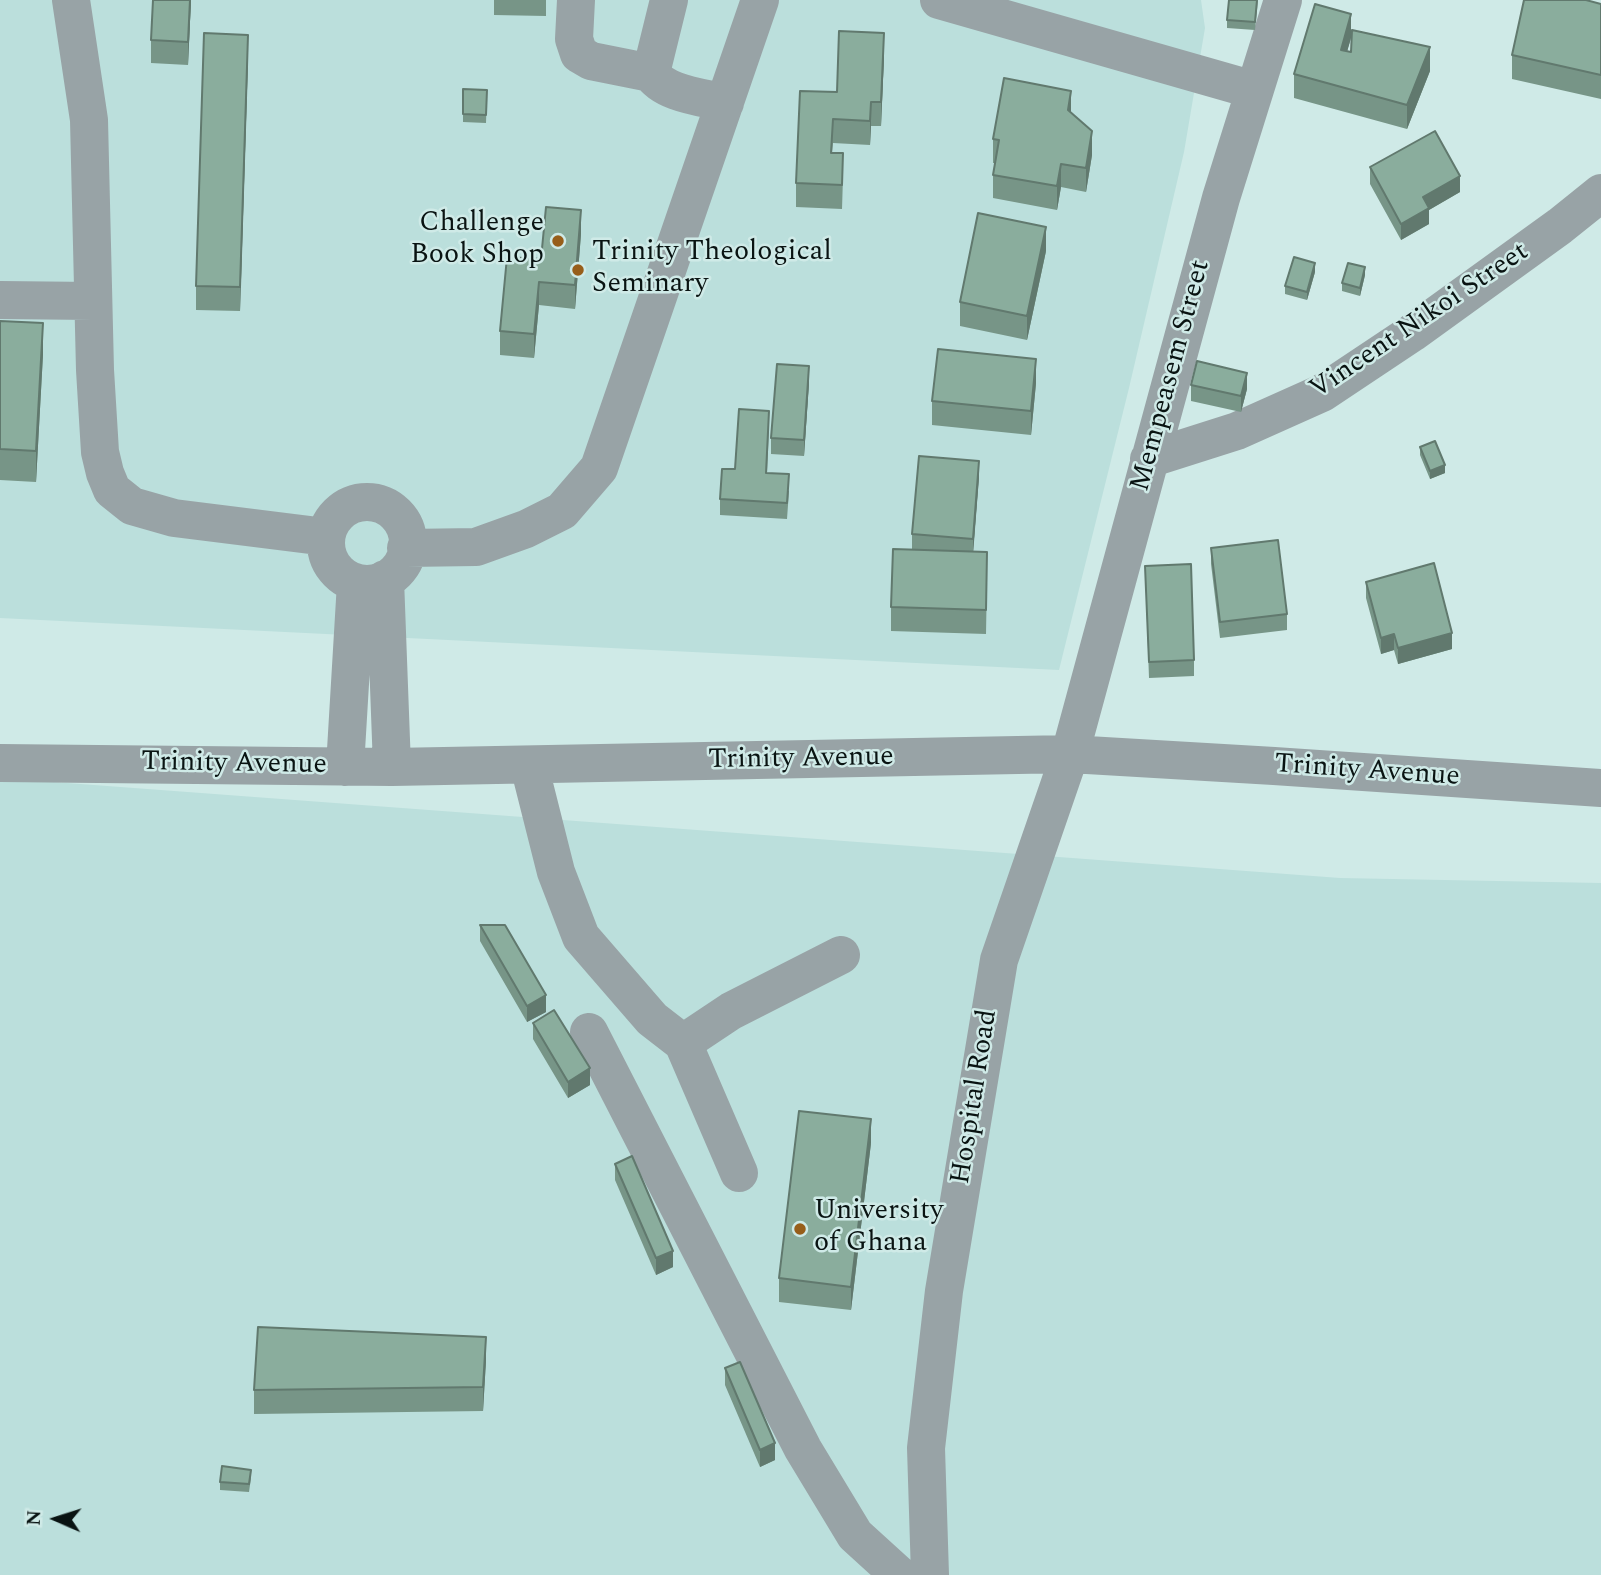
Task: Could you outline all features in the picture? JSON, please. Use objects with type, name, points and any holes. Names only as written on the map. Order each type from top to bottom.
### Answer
[{"type":"street","points":[[71,0],[89,120],[95,370],[100,452],[113,490],[132,506],[174,518],[326,537]]},
{"type":"street","points":[[576,0],[574,39],[579,54],[592,61],[651,73]]},
{"type":"street","points":[[669,0],[651,73],[656,81],[666,88],[725,103]]},
{"type":"street","points":[[406,548],[476,547],[526,529],[562,511],[599,468],[760,0]]},
{"type":"street","points":[[939,0],[1254,90]]},
{"type":"street","name":"Mempeasem Street","points":[[1070,754],[1221,198],[1283,0]]},
{"type":"street","name":"Vincent Nikoi Street","points":[[1149,459],[1237,431],[1322,393],[1412,333],[1560,226],[1601,193]]},
{"type":"street","points":[[0,300],[93,301]]},
{"type":"street","points":[[368,502],[387,506],[401,520],[408,539],[406,548],[405,559],[393,575],[370,581],[339,573],[328,556],[326,537],[333,518],[349,506],[368,502]]},
{"type":"street","points":[[345,766],[370,581]]},
{"type":"street","points":[[370,581],[392,767]]},
{"type":"street","name":"Trinity Avenue","points":[[0,763],[392,767],[1070,754],[1601,788]]},
{"type":"street","name":"Hospital Road","points":[[930,1575],[926,1448],[944,1291],[999,960],[1070,754]]},
{"type":"street","points":[[529,765],[556,872],[581,937],[652,1019],[683,1043],[739,1173]]},
{"type":"street","points":[[683,1043],[731,1011],[841,955]]},
{"type":"street","points":[[590,1032],[803,1449],[855,1535],[899,1575]]},
{"type":"shaded area","name":"Trinity Theological Seminary","points":[[0,0],[1201,0],[1205,28],[1184,152],[1059,670],[0,618]]},
{"type":"shaded area","name":"University of Ghana","points":[[0,778],[1340,878],[1601,883],[1601,1575],[0,1575]]},
{"type":"building","points":[[153,0],[190,0],[188,42],[151,40]]},
{"type":"building","points":[[1229,0],[1257,0],[1255,22],[1227,20]]},
{"type":"building","points":[[1524,0],[1586,0],[1601,4],[1601,75],[1512,55]]},
{"type":"building","points":[[1315,4],[1351,14],[1341,50],[1351,52],[1352,30],[1430,47],[1407,105],[1294,74]]},
{"type":"building","points":[[839,31],[884,33],[881,102],[871,102],[870,121],[833,119],[831,153],[843,153],[842,185],[796,183],[800,91],[837,92]]},
{"type":"building","points":[[204,33],[248,35],[240,287],[196,286]]},
{"type":"building","points":[[1004,78],[1071,91],[1068,110],[1092,131],[1086,168],[1061,164],[1057,186],[993,175],[999,140],[993,139]]},
{"type":"building","points":[[463,89],[487,90],[486,115],[463,114]]},
{"type":"building","points":[[1435,131],[1460,176],[1423,197],[1429,208],[1401,224],[1370,167]]},
{"type":"building","points":[[546,207],[581,210],[575,285],[539,282],[534,334],[500,331],[507,257],[541,259]]},
{"type":"building","points":[[978,213],[1046,227],[1027,316],[960,302]]},
{"type":"building","points":[[1294,257],[1315,263],[1307,292],[1285,286]]},
{"type":"building","points":[[1348,263],[1365,267],[1360,288],[1342,283]]},
{"type":"building","points":[[0,321],[43,323],[36,451],[0,449]]},
{"type":"building","points":[[938,349],[1036,359],[1031,411],[932,401]]},
{"type":"building","points":[[1197,361],[1247,373],[1241,396],[1191,385]]},
{"type":"building","points":[[777,364],[809,366],[804,440],[771,438]]},
{"type":"building","points":[[739,409],[769,411],[766,473],[789,474],[787,503],[720,499],[722,469],[735,469]]},
{"type":"building","points":[[1435,441],[1445,465],[1430,471],[1420,447]]},
{"type":"building","points":[[919,456],[979,461],[973,539],[912,534]]},
{"type":"building","points":[[1278,540],[1287,614],[1220,622],[1211,548]]},
{"type":"building","points":[[893,549],[987,552],[986,610],[891,607]]},
{"type":"building","points":[[1434,563],[1452,633],[1398,648],[1394,634],[1381,638],[1366,582]]},
{"type":"building","points":[[1191,564],[1194,660],[1149,662],[1145,566]]},
{"type":"building","points":[[480,925],[505,925],[546,995],[527,1006]]},
{"type":"building","points":[[554,1010],[590,1068],[568,1082],[533,1023]]},
{"type":"building","points":[[799,1111],[871,1119],[851,1287],[779,1278]]},
{"type":"building","points":[[632,1156],[673,1251],[656,1258],[615,1164]]},
{"type":"building","points":[[258,1327],[486,1337],[483,1387],[254,1390]]},
{"type":"building","points":[[740,1362],[775,1443],[760,1450],[725,1368]]},
{"type":"building","points":[[222,1466],[251,1470],[249,1484],[220,1482]]},
{"type":"place","name":"Challenge Book Shop","points":[[558,241]]},
{"type":"place","name":"Trinity Theological Seminary","points":[[578,270]]},
{"type":"place","name":"University of Ghana","points":[[800,1229]]}]
